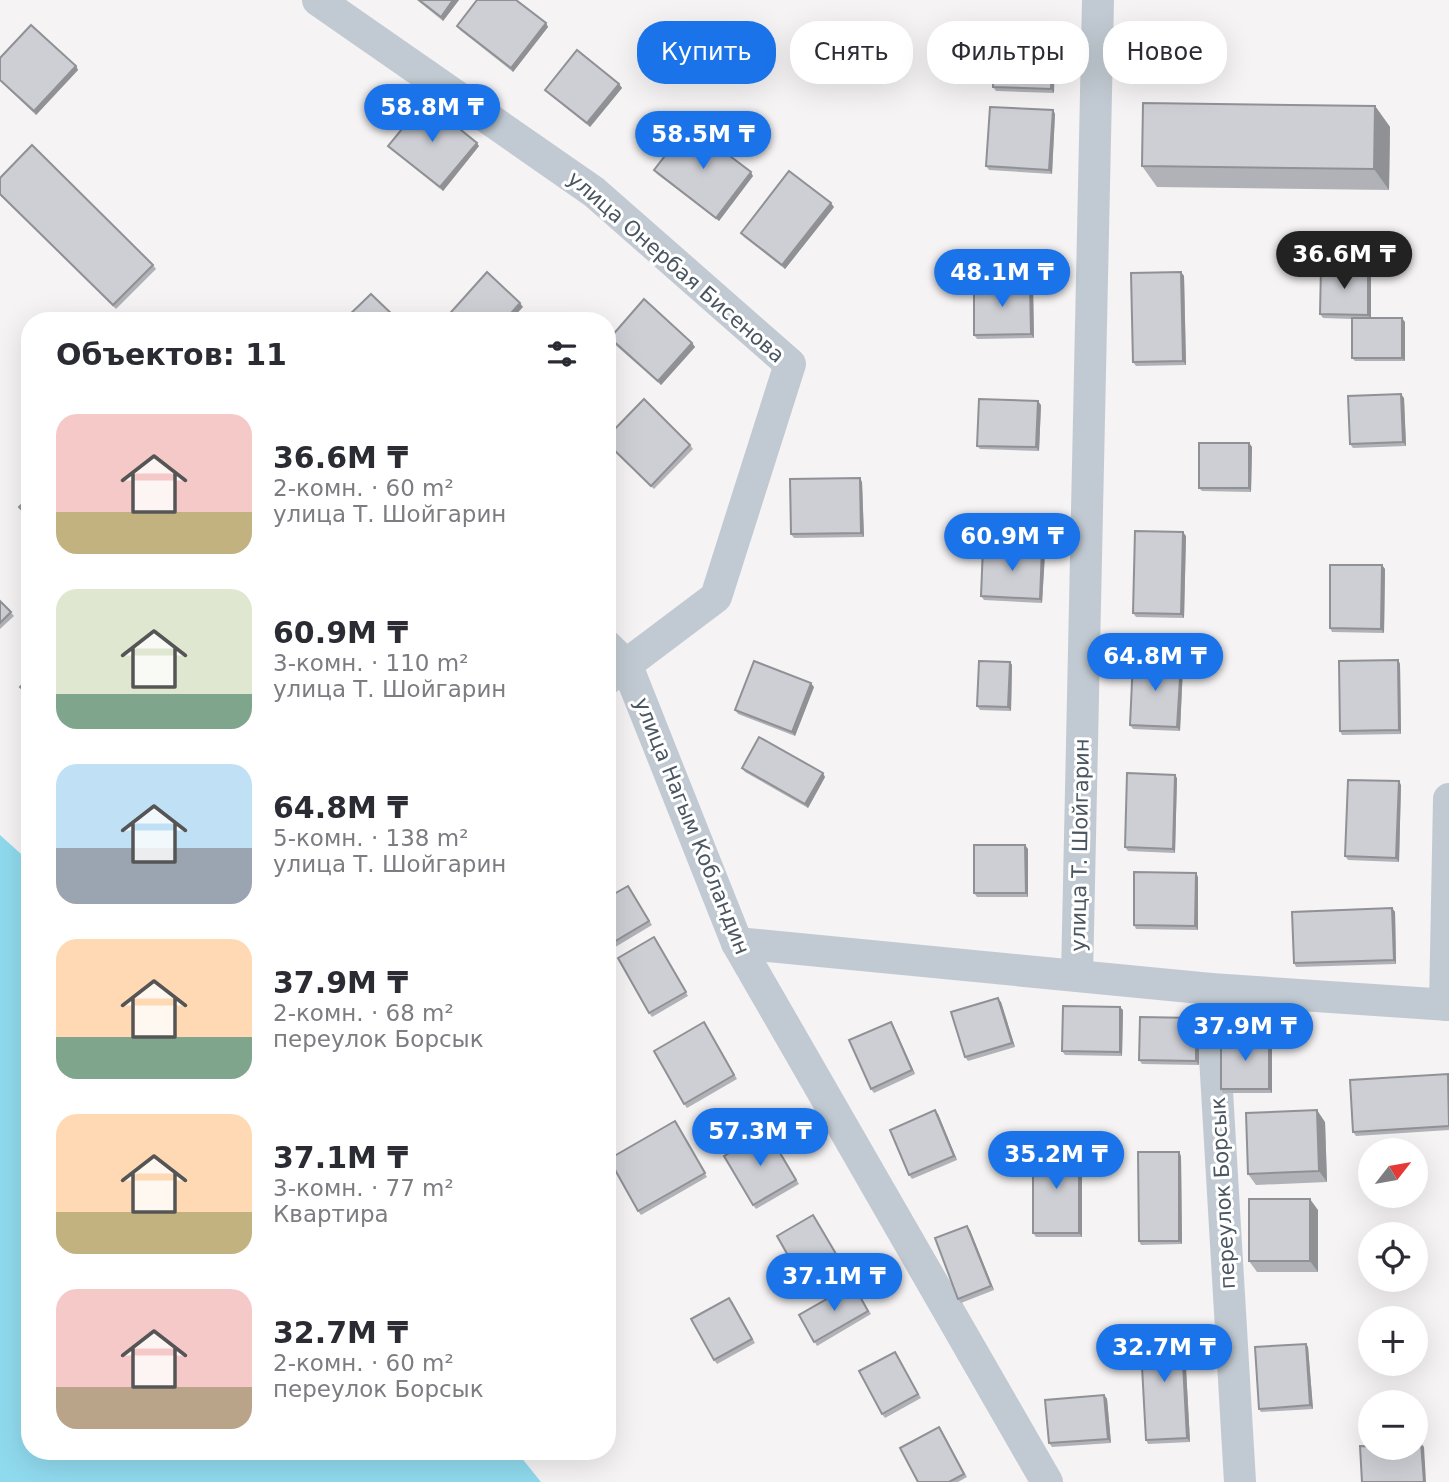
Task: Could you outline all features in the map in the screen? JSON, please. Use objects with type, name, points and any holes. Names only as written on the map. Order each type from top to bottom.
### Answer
[{"type":"street","name":"улица Онербая Бисенова","points":[[318,0],[594,192],[790,364],[716,597],[616,663]]},
{"type":"street","name":"улица Т. Шойгарин","points":[[1077,976],[1098,0]]},
{"type":"street","name":"улица Нагым Кобландин","points":[[616,669],[737,943],[1047,1482]]},
{"type":"street","points":[[737,943],[1211,989],[1447,1005],[1449,799]]},
{"type":"street","name":"переулок Борсык","points":[[1211,989],[1240,1482]]},
{"type":"water","points":[[0,835],[21,854],[21,1460],[523,1460],[541,1482],[0,1482]]},
{"type":"building","points":[[419,0],[453,0],[441,17]]},
{"type":"building","points":[[477,0],[516,0],[546,23],[511,68],[457,26]]},
{"type":"building","points":[[31,25],[76,66],[34,111],[0,80],[0,58]]},
{"type":"building","points":[[577,50],[619,84],[587,123],[545,90]]},
{"type":"building","points":[[993,84],[1051,84],[1051,89],[993,87]]},
{"type":"building","points":[[425,101],[477,143],[440,187],[388,146]]},
{"type":"building","points":[[1143,103],[1375,106],[1374,169],[1142,166]]},
{"type":"building","points":[[990,107],[1053,110],[1049,170],[986,166]]},
{"type":"building","points":[[689,125],[751,172],[716,218],[654,170]]},
{"type":"building","points":[[32,145],[153,265],[113,305],[0,194],[0,178]]},
{"type":"building","points":[[789,171],[831,203],[782,265],[741,233]]},
{"type":"building","points":[[1321,267],[1368,268],[1368,315],[1320,314]]},
{"type":"building","points":[[487,272],[520,303],[512,312],[451,312]]},
{"type":"building","points":[[1181,272],[1183,361],[1133,362],[1131,273]]},
{"type":"building","points":[[1030,283],[1031,334],[974,335],[974,284]]},
{"type":"building","points":[[371,294],[390,312],[352,312]]},
{"type":"building","points":[[644,299],[692,343],[658,381],[616,343],[616,331]]},
{"type":"building","points":[[1352,318],[1402,318],[1402,358],[1352,358]]},
{"type":"building","points":[[1401,394],[1403,442],[1350,444],[1348,396]]},
{"type":"building","points":[[644,399],[690,445],[651,486],[616,452],[616,428]]},
{"type":"building","points":[[979,399],[1038,401],[1036,447],[977,446]]},
{"type":"building","points":[[1199,443],[1249,443],[1249,488],[1199,488]]},
{"type":"building","points":[[860,478],[861,533],[791,534],[790,479]]},
{"type":"building","points":[[1135,531],[1183,532],[1181,614],[1133,613]]},
{"type":"building","points":[[983,547],[1042,549],[1040,599],[981,596]]},
{"type":"building","points":[[1330,565],[1382,565],[1381,629],[1330,628]]},
{"type":"building","points":[[0,601],[11,612],[0,623]]},
{"type":"building","points":[[1133,660],[1181,662],[1177,727],[1130,725]]},
{"type":"building","points":[[1398,660],[1399,730],[1340,731],[1339,661]]},
{"type":"building","points":[[754,661],[811,683],[792,732],[735,710]]},
{"type":"building","points":[[979,661],[1010,662],[1008,707],[977,706]]},
{"type":"building","points":[[759,737],[823,773],[805,804],[742,768]]},
{"type":"building","points":[[1127,773],[1175,775],[1173,849],[1125,847]]},
{"type":"building","points":[[1348,780],[1399,781],[1396,858],[1345,856]]},
{"type":"building","points":[[974,845],[1025,845],[1026,893],[974,893]]},
{"type":"building","points":[[1134,872],[1196,873],[1195,926],[1134,925]]},
{"type":"building","points":[[628,886],[649,921],[616,941],[616,893]]},
{"type":"building","points":[[1392,908],[1394,960],[1294,963],[1292,912]]},
{"type":"building","points":[[654,937],[686,992],[649,1013],[618,958]]},
{"type":"building","points":[[998,998],[1012,1043],[965,1057],[951,1012]]},
{"type":"building","points":[[1063,1006],[1120,1007],[1120,1052],[1062,1051]]},
{"type":"building","points":[[1140,1017],[1196,1018],[1196,1061],[1139,1060]]},
{"type":"building","points":[[704,1022],[734,1075],[684,1104],[654,1051]]},
{"type":"building","points":[[891,1022],[912,1070],[871,1089],[849,1040]]},
{"type":"building","points":[[1221,1037],[1269,1037],[1269,1089],[1221,1089]]},
{"type":"building","points":[[1448,1074],[1449,1126],[1353,1132],[1350,1080]]},
{"type":"building","points":[[935,1110],[954,1156],[909,1175],[890,1130]]},
{"type":"building","points":[[1317,1110],[1319,1171],[1248,1174],[1246,1113]]},
{"type":"building","points":[[675,1121],[705,1173],[638,1211],[616,1172],[616,1155]]},
{"type":"building","points":[[767,1131],[796,1180],[753,1205],[724,1156]]},
{"type":"building","points":[[1033,1150],[1079,1150],[1079,1233],[1033,1233]]},
{"type":"building","points":[[1138,1152],[1179,1152],[1179,1241],[1139,1241]]},
{"type":"building","points":[[1249,1199],[1310,1199],[1310,1261],[1249,1261]]},
{"type":"building","points":[[813,1215],[839,1259],[802,1280],[777,1236]]},
{"type":"building","points":[[967,1226],[991,1286],[958,1299],[935,1238]]},
{"type":"building","points":[[853,1284],[868,1311],[814,1342],[799,1315]]},
{"type":"building","points":[[729,1298],[752,1339],[714,1360],[691,1319]]},
{"type":"building","points":[[1181,1327],[1187,1438],[1146,1440],[1140,1330]]},
{"type":"building","points":[[1306,1344],[1310,1405],[1259,1409],[1255,1347]]},
{"type":"building","points":[[895,1352],[918,1394],[882,1414],[859,1371]]},
{"type":"building","points":[[1104,1395],[1108,1439],[1049,1443],[1045,1400]]},
{"type":"building","points":[[939,1427],[964,1474],[949,1482],[918,1482],[900,1448]]},
{"type":"building","points":[[1361,1460],[1422,1460],[1424,1482],[1362,1482]]}]
